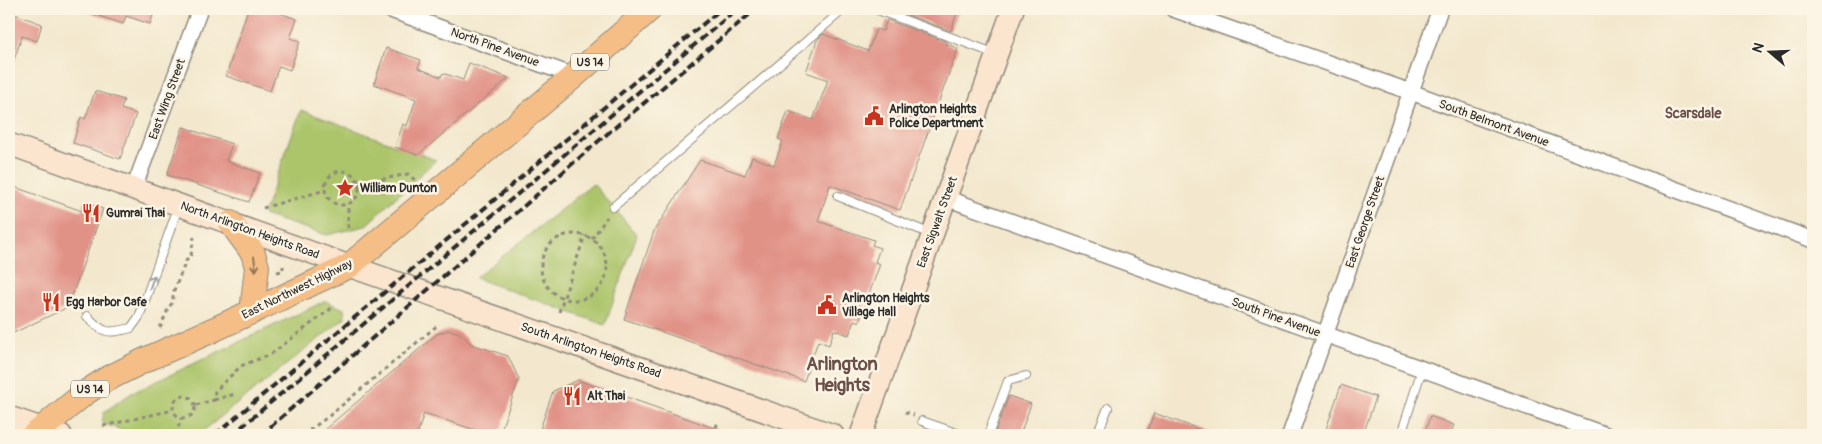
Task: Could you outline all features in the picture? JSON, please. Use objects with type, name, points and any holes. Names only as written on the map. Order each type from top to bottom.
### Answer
[{"type":"main road","name":"East Northwest Highway","points":[[45,433],[84,393],[105,380],[144,360],[349,266],[574,76],[650,9]]},
{"type":"main road","name":"East Sigwalt Street","points":[[861,435],[1013,9]]},
{"type":"main road","name":"North Arlington Heights Road","points":[[9,144],[349,266]]},
{"type":"main road","points":[[231,223],[253,253],[257,267],[252,312]]},
{"type":"main road","name":"South Arlington Heights Road","points":[[349,266],[833,435]]},
{"type":"main road","points":[[9,417],[45,433]]},
{"type":"street","name":"East Wing Street","points":[[134,188],[200,9]]},
{"type":"street","name":"North Pine Avenue","points":[[388,9],[574,76]]},
{"type":"street","name":"South Belmont Avenue","points":[[1173,9],[1411,92],[1813,240]]},
{"type":"street","name":"East George Street","points":[[1290,435],[1440,9]]},
{"type":"street","name":"South Pine Avenue","points":[[946,198],[1606,435]]},
{"type":"lane","points":[[613,208],[844,9]]},
{"type":"lane","points":[[875,9],[997,54]]},
{"type":"lane","points":[[838,196],[933,235]]},
{"type":"lane","points":[[87,316],[99,328],[112,333],[131,328],[139,317],[179,204]]},
{"type":"lane","points":[[1401,435],[1422,369]]},
{"type":"lane","points":[[988,435],[1008,382],[1026,376]]},
{"type":"lane","points":[[1097,435],[1108,408]]},
{"type":"lane","points":[[922,421],[962,435]]},
{"type":"path","points":[[336,172],[347,172],[352,175],[358,184],[357,196],[343,205],[329,200],[325,190],[327,179],[336,172]]},
{"type":"path","points":[[358,184],[408,174],[416,181]]},
{"type":"path","points":[[263,208],[325,190]]},
{"type":"path","points":[[348,203],[348,228]]},
{"type":"path","points":[[592,239],[613,208]]},
{"type":"path","points":[[564,235],[586,235],[592,239],[600,246],[606,261],[606,276],[601,286],[594,294],[574,301],[554,294],[542,277],[540,267],[542,256],[547,247],[555,239],[564,235]]},
{"type":"path","points":[[559,312],[586,235]]},
{"type":"path","points":[[160,328],[173,302],[173,294],[190,255],[194,237]]},
{"type":"path","points":[[214,400],[214,391],[241,366],[271,354],[332,308]]},
{"type":"path","points":[[303,435],[330,416],[439,324]]},
{"type":"path","points":[[196,405],[235,394]]},
{"type":"path","points":[[182,396],[189,396],[196,405],[189,418],[181,418],[176,415],[173,406],[176,399],[182,396]]},
{"type":"path","points":[[103,426],[174,410]]},
{"type":"path","points":[[176,435],[181,418]]},
{"type":"path","points":[[713,435],[718,422]]},
{"type":"green space","points":[[301,110],[436,160],[365,226],[327,235],[263,215]]},
{"type":"green space","points":[[593,184],[637,235],[605,325],[475,278]]},
{"type":"green space","points":[[325,301],[344,309],[345,318],[198,435],[136,435],[102,423],[104,412],[130,394]]},
{"type":"building","points":[[85,9],[155,9],[150,24],[126,16],[123,24],[84,11]]},
{"type":"building","points":[[248,9],[267,9],[297,19],[290,38],[300,41],[290,70],[279,66],[270,91],[226,76]]},
{"type":"building","points":[[891,9],[958,9],[951,31]]},
{"type":"building","points":[[9,12],[42,24],[37,41],[22,36],[11,69],[9,69]]},
{"type":"building","points":[[887,20],[947,42],[946,44],[958,48],[900,210],[830,185],[818,221],[874,240],[872,245],[880,248],[875,262],[880,264],[859,322],[854,320],[849,335],[834,330],[829,345],[818,341],[804,381],[624,319],[654,231],[700,160],[745,175],[752,157],[774,165],[783,141],[778,139],[788,111],[813,120],[828,80],[806,72],[817,40],[823,34],[868,51],[876,29],[883,31]]},
{"type":"building","points":[[386,48],[421,60],[418,68],[441,77],[443,73],[463,80],[469,63],[509,78],[418,155],[395,147],[403,124],[407,126],[416,99],[374,84]]},
{"type":"building","points":[[95,91],[124,100],[121,109],[136,114],[120,159],[73,143],[81,117],[85,119]]},
{"type":"building","points":[[183,127],[232,144],[226,161],[260,173],[249,202],[167,175]]},
{"type":"building","points":[[9,185],[82,211],[84,202],[103,209],[68,307],[9,335]]},
{"type":"building","points":[[449,330],[460,333],[471,344],[508,356],[519,379],[499,435],[490,435],[424,413],[417,435],[318,435],[437,334]]},
{"type":"building","points":[[578,380],[728,433],[728,435],[538,435],[553,391]]},
{"type":"building","points":[[1341,385],[1376,397],[1363,435],[1324,435]]},
{"type":"building","points":[[1009,396],[1031,404],[1020,435],[994,435]]},
{"type":"building","points":[[1154,413],[1210,433],[1210,435],[1146,435]]},
{"type":"building","points":[[1430,416],[1454,425],[1450,435],[1424,435]]},
{"type":"railway","points":[[215,435],[721,9]]},
{"type":"railway","points":[[232,435],[737,9]]},
{"type":"railway","points":[[261,435],[594,145],[756,9]]},
{"type":"place","name":"Arlington Heights Police Department","points":[[874,116]]},
{"type":"place","name":"William Dunton","points":[[345,188]]},
{"type":"place","name":"Gumrai Thai","points":[[91,213]]},
{"type":"place","name":"Egg Harbor Cafe","points":[[51,302]]},
{"type":"place","name":"Arlington Heights Village Hall","points":[[827,305]]},
{"type":"place","name":"Alt Thai","points":[[572,396]]},
{"type":"district","name":"Scarsdale","points":[[1693,113]]},
{"type":"district","name":"Arlington Heights","points":[[842,374]]}]
